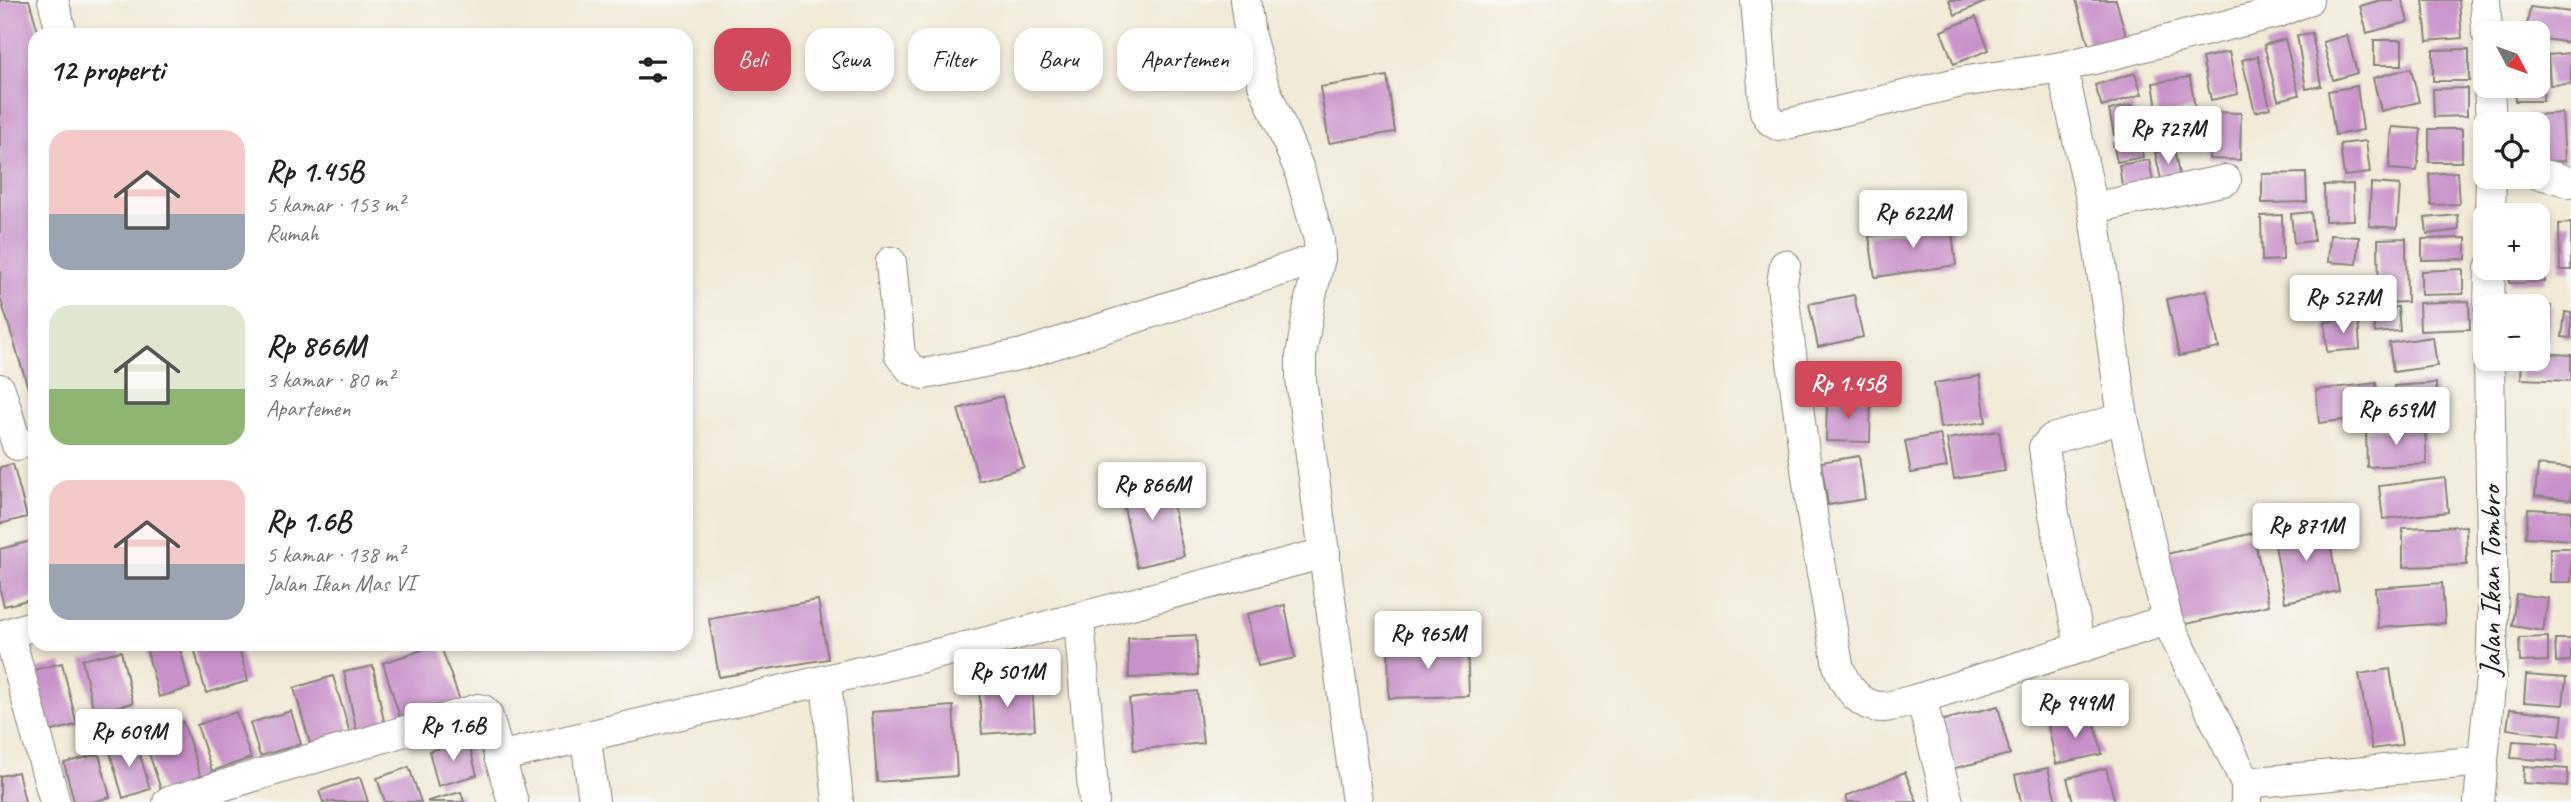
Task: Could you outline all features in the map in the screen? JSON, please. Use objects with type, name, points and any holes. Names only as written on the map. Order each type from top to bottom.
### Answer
[{"type":"street","points":[[52,0],[60,28]]},
{"type":"street","points":[[1245,0],[1250,36],[1263,85],[1299,169],[1319,240],[1320,258],[1301,356],[1301,380],[1357,802]]},
{"type":"street","points":[[1756,0],[1765,112],[1771,121],[1779,126],[1961,82],[2063,67],[2279,12],[2308,0]]},
{"type":"street","points":[[2485,0],[2486,21]]},
{"type":"street","points":[[2063,67],[2093,208],[2123,418],[2167,620],[2246,792],[2483,761]]},
{"type":"street","points":[[2550,177],[2571,183]]},
{"type":"street","points":[[2093,208],[2226,180]]},
{"type":"street","points":[[891,262],[900,356],[911,369],[924,374],[1023,354],[1320,258]]},
{"type":"street","points":[[1785,265],[1782,283],[1813,521],[1841,677],[1857,696],[1874,706],[1884,707],[1922,698],[2167,620]]},
{"type":"street","name":"Jalan Ikan Tombro","points":[[2479,802],[2493,611],[2489,371]]},
{"type":"street","points":[[0,388],[17,445]]},
{"type":"street","points":[[2080,646],[2044,447],[2052,439],[2123,418]]},
{"type":"street","points":[[499,757],[1079,620],[1325,553]]},
{"type":"street","points":[[1079,620],[1094,802]]},
{"type":"street","points":[[15,632],[55,802]]},
{"type":"street","points":[[826,681],[838,802]]},
{"type":"street","points":[[1922,698],[1948,802]]},
{"type":"street","points":[[168,802],[478,709],[486,713],[513,802]]},
{"type":"street","points":[[586,738],[594,802]]},
{"type":"building","points":[[0,0],[29,0],[37,28],[28,28],[28,388],[0,297]]},
{"type":"building","points":[[1949,0],[1990,0],[1955,15]]},
{"type":"building","points":[[2076,0],[2116,0],[2127,39],[2090,50]]},
{"type":"building","points":[[2381,0],[2402,0],[2408,22],[2367,33],[2360,6]]},
{"type":"building","points":[[2423,0],[2459,0],[2462,38],[2427,41]]},
{"type":"building","points":[[2530,7],[2571,12],[2571,43],[2550,40],[2550,21],[2528,21]]},
{"type":"building","points":[[1976,17],[1989,50],[1954,64],[1941,31]]},
{"type":"building","points":[[2312,33],[2321,86],[2306,89],[2297,35]]},
{"type":"building","points":[[2347,35],[2357,73],[2333,80],[2323,42]]},
{"type":"building","points":[[2285,39],[2299,95],[2278,100],[2264,45]]},
{"type":"building","points":[[2374,40],[2402,40],[2402,65],[2374,65]]},
{"type":"building","points":[[2469,49],[2469,81],[2433,81],[2433,50]]},
{"type":"building","points":[[2229,52],[2238,94],[2211,100],[2202,58]]},
{"type":"building","points":[[2571,53],[2571,84],[2550,85],[2550,55]]},
{"type":"building","points":[[2258,56],[2270,108],[2255,112],[2242,60]]},
{"type":"building","points":[[2411,68],[2419,102],[2381,111],[2373,78]]},
{"type":"building","points":[[2135,73],[2142,94],[2102,107],[2095,85]]},
{"type":"building","points":[[1387,76],[1395,132],[1329,143],[1320,87]]},
{"type":"building","points":[[2190,77],[2195,109],[2158,115],[2153,83]]},
{"type":"building","points":[[2357,86],[2363,130],[2335,135],[2328,91]]},
{"type":"building","points":[[2467,88],[2467,116],[2434,117],[2433,89]]},
{"type":"building","points":[[2515,98],[2543,98],[2543,101],[2515,101]]},
{"type":"building","points":[[2133,105],[2138,130],[2114,135],[2109,110]]},
{"type":"building","points":[[2211,112],[2241,113],[2240,160],[2209,159]]},
{"type":"building","points":[[2562,113],[2565,161],[2550,162],[2550,114]]},
{"type":"building","points":[[2392,127],[2421,129],[2417,171],[2389,169]]},
{"type":"building","points":[[2429,129],[2462,129],[2462,162],[2429,162]]},
{"type":"building","points":[[2139,138],[2143,157],[2117,162],[2113,143]]},
{"type":"building","points":[[2366,141],[2370,173],[2344,176],[2340,144]]},
{"type":"building","points":[[2174,148],[2180,180],[2162,184],[2155,152]]},
{"type":"building","points":[[2149,160],[2155,193],[2124,198],[2119,165]]},
{"type":"building","points":[[2457,172],[2459,204],[2431,205],[2429,174]]},
{"type":"building","points":[[2306,173],[2307,202],[2262,203],[2262,174]]},
{"type":"building","points":[[2371,183],[2400,185],[2397,228],[2369,226]]},
{"type":"building","points":[[2353,184],[2354,220],[2325,221],[2324,185]]},
{"type":"building","points":[[2311,212],[2314,241],[2294,243],[2291,214]]},
{"type":"building","points":[[2282,215],[2283,260],[2262,261],[2261,216]]},
{"type":"building","points":[[2458,215],[2459,230],[2427,234],[2425,218]]},
{"type":"building","points":[[2571,223],[2571,270],[2560,270],[2559,224]]},
{"type":"building","points":[[1951,224],[1956,265],[1875,277],[1869,236]]},
{"type":"building","points":[[2330,235],[2359,237],[2357,264],[2328,262]]},
{"type":"building","points":[[2406,238],[2407,302],[2379,303],[2378,239]]},
{"type":"building","points":[[2466,238],[2466,259],[2422,260],[2422,239]]},
{"type":"building","points":[[2463,269],[2463,294],[2421,295],[2421,271]]},
{"type":"building","points":[[2331,280],[2364,280],[2363,308],[2330,307]]},
{"type":"building","points":[[2509,280],[2545,280],[2545,282],[2509,283]]},
{"type":"building","points":[[2207,290],[2219,348],[2179,356],[2167,299]]},
{"type":"building","points":[[1854,295],[1863,337],[1818,347],[1809,304]]},
{"type":"building","points":[[2469,301],[2470,329],[2420,331],[2419,303]]},
{"type":"building","points":[[2398,307],[2400,331],[2375,333],[2372,310]]},
{"type":"building","points":[[2565,312],[2571,313],[2571,338],[2562,337]]},
{"type":"building","points":[[2358,318],[2360,349],[2327,352],[2325,322]]},
{"type":"building","points":[[2433,337],[2437,366],[2393,372],[2389,343]]},
{"type":"building","points":[[2550,354],[2571,355],[2571,381],[2521,379],[2521,371],[2550,371]]},
{"type":"building","points":[[1980,376],[1986,422],[1940,428],[1934,383]]},
{"type":"building","points":[[2376,383],[2379,416],[2319,423],[2316,390]]},
{"type":"building","points":[[2436,383],[2437,413],[2395,416],[2394,386]]},
{"type":"building","points":[[1002,396],[1024,467],[979,481],[958,409]]},
{"type":"building","points":[[1827,399],[1871,400],[1870,442],[1826,441]]},
{"type":"building","points":[[2425,427],[2427,464],[2367,467],[2366,430]]},
{"type":"building","points":[[1999,431],[2005,471],[1954,479],[1947,439]]},
{"type":"building","points":[[1940,434],[1947,467],[1911,473],[1905,441]]},
{"type":"building","points":[[1859,456],[1865,499],[1828,505],[1821,462]]},
{"type":"building","points":[[13,464],[27,517],[0,524],[0,467]]},
{"type":"building","points":[[2538,465],[2571,468],[2571,500],[2535,496]]},
{"type":"building","points":[[1167,478],[1184,556],[1137,567],[1120,489]]},
{"type":"building","points":[[2445,478],[2448,512],[2383,519],[2379,486]]},
{"type":"building","points":[[2528,509],[2571,511],[2571,540],[2526,537]]},
{"type":"building","points":[[2326,523],[2339,591],[2285,602],[2273,534]]},
{"type":"building","points":[[2466,526],[2467,565],[2403,567],[2403,528]]},
{"type":"building","points":[[2253,533],[2269,605],[2182,625],[2167,554]]},
{"type":"building","points":[[28,542],[28,600],[4,606],[0,590],[0,549]]},
{"type":"building","points":[[2550,548],[2571,548],[2571,582],[2550,582]]},
{"type":"building","points":[[2442,583],[2445,623],[2378,628],[2375,588]]},
{"type":"building","points":[[2516,594],[2548,598],[2543,631],[2512,626]]},
{"type":"building","points":[[818,600],[828,659],[719,677],[709,619]]},
{"type":"building","points":[[1285,605],[1295,658],[1258,666],[1247,614]]},
{"type":"building","points":[[1196,635],[1198,675],[1129,678],[1128,638]]},
{"type":"building","points":[[2548,637],[2548,661],[2520,662],[2519,638]]},
{"type":"building","points":[[2555,639],[2571,639],[2571,661],[2556,662]]},
{"type":"building","points":[[1467,644],[1469,696],[1389,698],[1388,646]]},
{"type":"building","points":[[121,651],[133,703],[94,712],[82,660]]},
{"type":"building","points":[[147,651],[181,651],[190,688],[159,697]]},
{"type":"building","points":[[195,651],[240,651],[248,681],[206,693]]},
{"type":"building","points":[[419,651],[442,651],[460,701],[401,721],[383,663]]},
{"type":"building","points":[[62,663],[77,725],[48,732],[33,670]]},
{"type":"building","points":[[373,666],[385,727],[357,733],[344,672]]},
{"type":"building","points":[[2390,669],[2402,745],[2372,749],[2359,674]]},
{"type":"building","points":[[2526,675],[2566,678],[2563,705],[2524,702]]},
{"type":"building","points":[[333,676],[350,733],[310,744],[294,688]]},
{"type":"building","points":[[1032,684],[1035,730],[982,734],[979,687]]},
{"type":"building","points":[[1197,691],[1203,743],[1134,750],[1129,699]]},
{"type":"building","points":[[953,706],[957,776],[877,782],[872,712]]},
{"type":"building","points":[[1998,706],[2010,754],[1944,771],[1932,723]]},
{"type":"building","points":[[2510,709],[2563,715],[2560,736],[2507,729]]},
{"type":"building","points":[[291,711],[301,744],[260,756],[250,723]]},
{"type":"building","points":[[236,712],[251,758],[212,771],[197,725]]},
{"type":"building","points":[[2093,715],[2102,754],[2056,764],[2048,725]]},
{"type":"building","points":[[183,722],[202,780],[162,793],[143,735]]},
{"type":"building","points":[[136,741],[150,789],[123,798],[109,749]]},
{"type":"building","points":[[468,741],[477,775],[438,786],[429,751]]},
{"type":"building","points":[[2513,741],[2558,744],[2557,761],[2511,758]]},
{"type":"building","points":[[99,754],[110,797],[93,802],[74,802],[64,763]]},
{"type":"building","points":[[2524,766],[2568,769],[2567,786],[2523,783]]},
{"type":"building","points":[[409,767],[421,802],[385,802],[377,778]]},
{"type":"building","points":[[2048,768],[2056,802],[2021,802],[2015,775]]},
{"type":"building","points":[[2106,768],[2115,802],[2073,802],[2067,778]]},
{"type":"building","points":[[18,772],[25,802],[0,802],[0,776]]},
{"type":"building","points":[[1905,772],[1917,802],[1848,802],[1846,796]]},
{"type":"building","points":[[360,777],[368,802],[323,802],[319,791]]},
{"type":"building","points":[[461,792],[464,802],[428,802],[428,801]]}]
